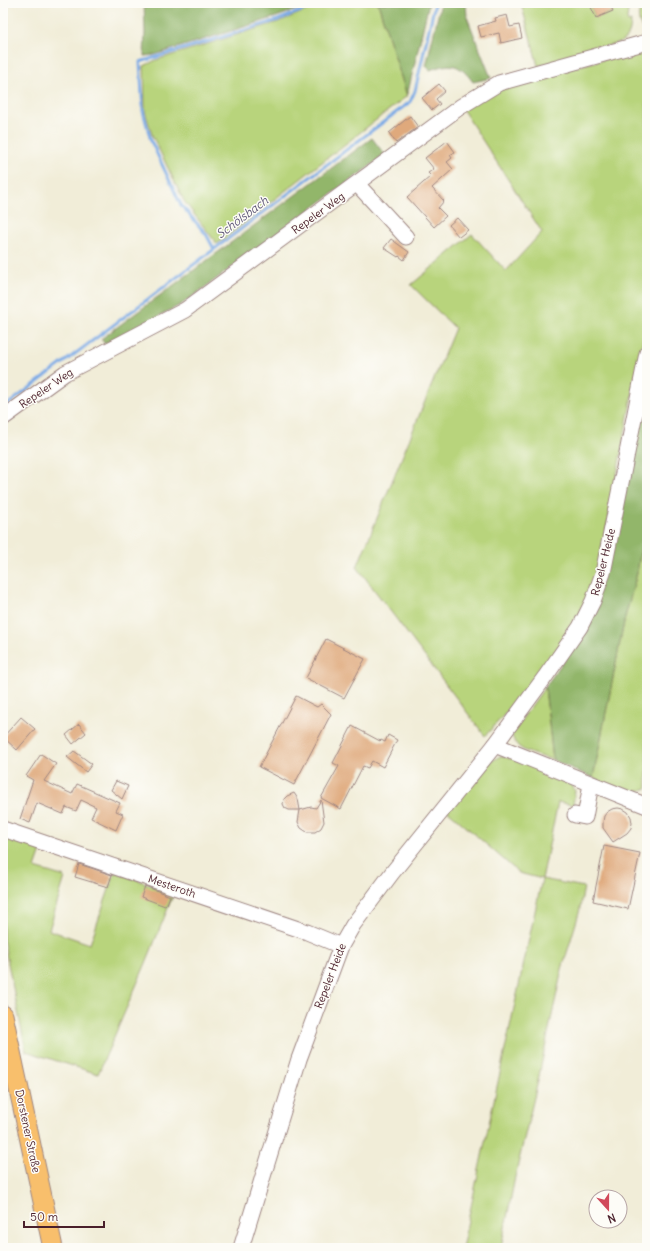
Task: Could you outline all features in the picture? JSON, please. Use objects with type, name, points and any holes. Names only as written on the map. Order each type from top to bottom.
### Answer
[{"type":"main road","name":"Dorstener Straße","points":[[3,1015],[53,1248]]},
{"type":"street","name":"Repeler Weg","points":[[3,418],[65,373],[185,310],[460,107],[499,83],[646,47]]},
{"type":"street","points":[[357,184],[406,237]]},
{"type":"street","name":"Repeler Heide","points":[[241,1248],[299,1059],[340,946],[353,925],[392,873],[495,745],[546,677],[580,627],[593,601],[602,572],[647,353]]},
{"type":"street","points":[[495,745],[647,806]]},
{"type":"street","points":[[575,815],[585,817],[591,784]]},
{"type":"street","name":"Mesteroth","points":[[3,829],[307,932],[340,946]]},
{"type":"green space","points":[[144,3],[315,3],[276,17],[154,55],[144,56]]},
{"type":"green space","points":[[325,3],[378,3],[407,96],[217,244],[184,201],[152,135],[145,111],[144,66],[156,60],[278,22]]},
{"type":"green space","points":[[378,3],[429,3],[407,96]]},
{"type":"green space","points":[[441,3],[466,3],[467,17],[491,78],[473,82],[463,71],[454,66],[449,65],[437,67],[430,70],[426,66]]},
{"type":"green space","points":[[521,3],[589,3],[596,18],[613,11],[609,3],[629,3],[627,19],[628,22],[631,21],[630,31],[621,42],[538,66]]},
{"type":"green space","points":[[641,3],[647,3],[647,33],[639,23]]},
{"type":"green space","points":[[640,50],[647,64],[647,319],[598,571],[582,613],[534,682],[485,736],[357,567],[455,328],[411,285],[472,234],[506,271],[542,232],[461,107],[503,86]]},
{"type":"green space","points":[[372,138],[385,155],[182,304],[105,344],[101,339]]},
{"type":"green space","points":[[639,405],[647,406],[647,511],[637,573],[625,617],[593,778],[553,760],[545,687],[578,641]]},
{"type":"green space","points":[[647,511],[647,788],[630,794],[593,778],[625,617],[637,573]]},
{"type":"green space","points":[[545,687],[553,760],[521,749],[513,739],[512,733]]},
{"type":"green space","points":[[500,756],[528,763],[571,783],[575,791],[573,805],[558,802],[542,879],[519,873],[447,810],[482,767]]},
{"type":"green space","points":[[3,836],[42,848],[35,868],[65,877],[49,930],[90,944],[115,872],[174,893],[146,963],[98,1074],[26,1051],[3,939]]},
{"type":"green space","points":[[542,879],[584,887],[579,913],[562,969],[515,1177],[501,1248],[462,1248]]},
{"type":"building","points":[[589,3],[609,3],[613,11],[596,18]]},
{"type":"building","points":[[507,15],[510,27],[519,25],[522,38],[501,43],[499,33],[481,37],[478,26],[496,21],[495,18]]},
{"type":"building","points":[[439,84],[445,91],[436,99],[440,104],[432,110],[422,98]]},
{"type":"building","points":[[410,116],[418,127],[396,143],[389,133]]},
{"type":"building","points":[[447,141],[455,152],[450,155],[452,158],[447,162],[453,169],[432,188],[444,201],[438,208],[446,216],[434,227],[407,197],[431,176],[428,173],[434,169],[425,158]]},
{"type":"building","points":[[457,218],[468,230],[459,237],[449,225]]},
{"type":"building","points":[[391,239],[409,252],[404,260],[384,248]]},
{"type":"building","points":[[326,639],[365,659],[344,698],[306,678]]},
{"type":"building","points":[[296,696],[317,707],[321,704],[331,714],[294,785],[259,767]]},
{"type":"building","points":[[21,717],[35,729],[17,750],[3,737]]},
{"type":"building","points":[[79,724],[86,733],[73,744],[66,735]]},
{"type":"building","points":[[352,726],[380,741],[385,742],[388,735],[397,740],[383,767],[372,761],[368,768],[363,766],[341,809],[321,798],[339,766],[333,763]]},
{"type":"building","points":[[74,751],[92,764],[86,772],[67,757]]},
{"type":"building","points":[[41,754],[56,764],[44,781],[72,794],[77,784],[120,803],[116,811],[123,814],[116,830],[91,818],[96,807],[81,800],[76,811],[66,807],[63,814],[37,803],[30,823],[20,819],[33,780],[26,776]]},
{"type":"building","points":[[116,781],[128,786],[122,799],[111,790]]},
{"type":"building","points":[[294,793],[298,799],[300,810],[289,810],[285,808],[283,804],[284,799],[287,796]]},
{"type":"building","points":[[321,800],[324,822],[321,828],[315,832],[307,832],[301,828],[298,822],[300,810],[311,807],[316,808]]},
{"type":"building","points":[[618,808],[628,812],[632,823],[631,828],[627,833],[613,842],[603,828],[603,822],[604,816],[607,812]]},
{"type":"building","points":[[604,846],[640,853],[628,909],[593,901]]},
{"type":"building","points":[[79,864],[112,875],[108,887],[75,877]]},
{"type":"building","points":[[145,886],[170,896],[167,904],[165,906],[141,897]]},
{"type":"waterway","points":[[214,249],[206,234],[181,205],[151,141],[143,111],[140,62],[278,20],[321,3]]},
{"type":"waterway","name":"Schölsbach","points":[[3,408],[410,102],[415,91],[435,3]]}]
